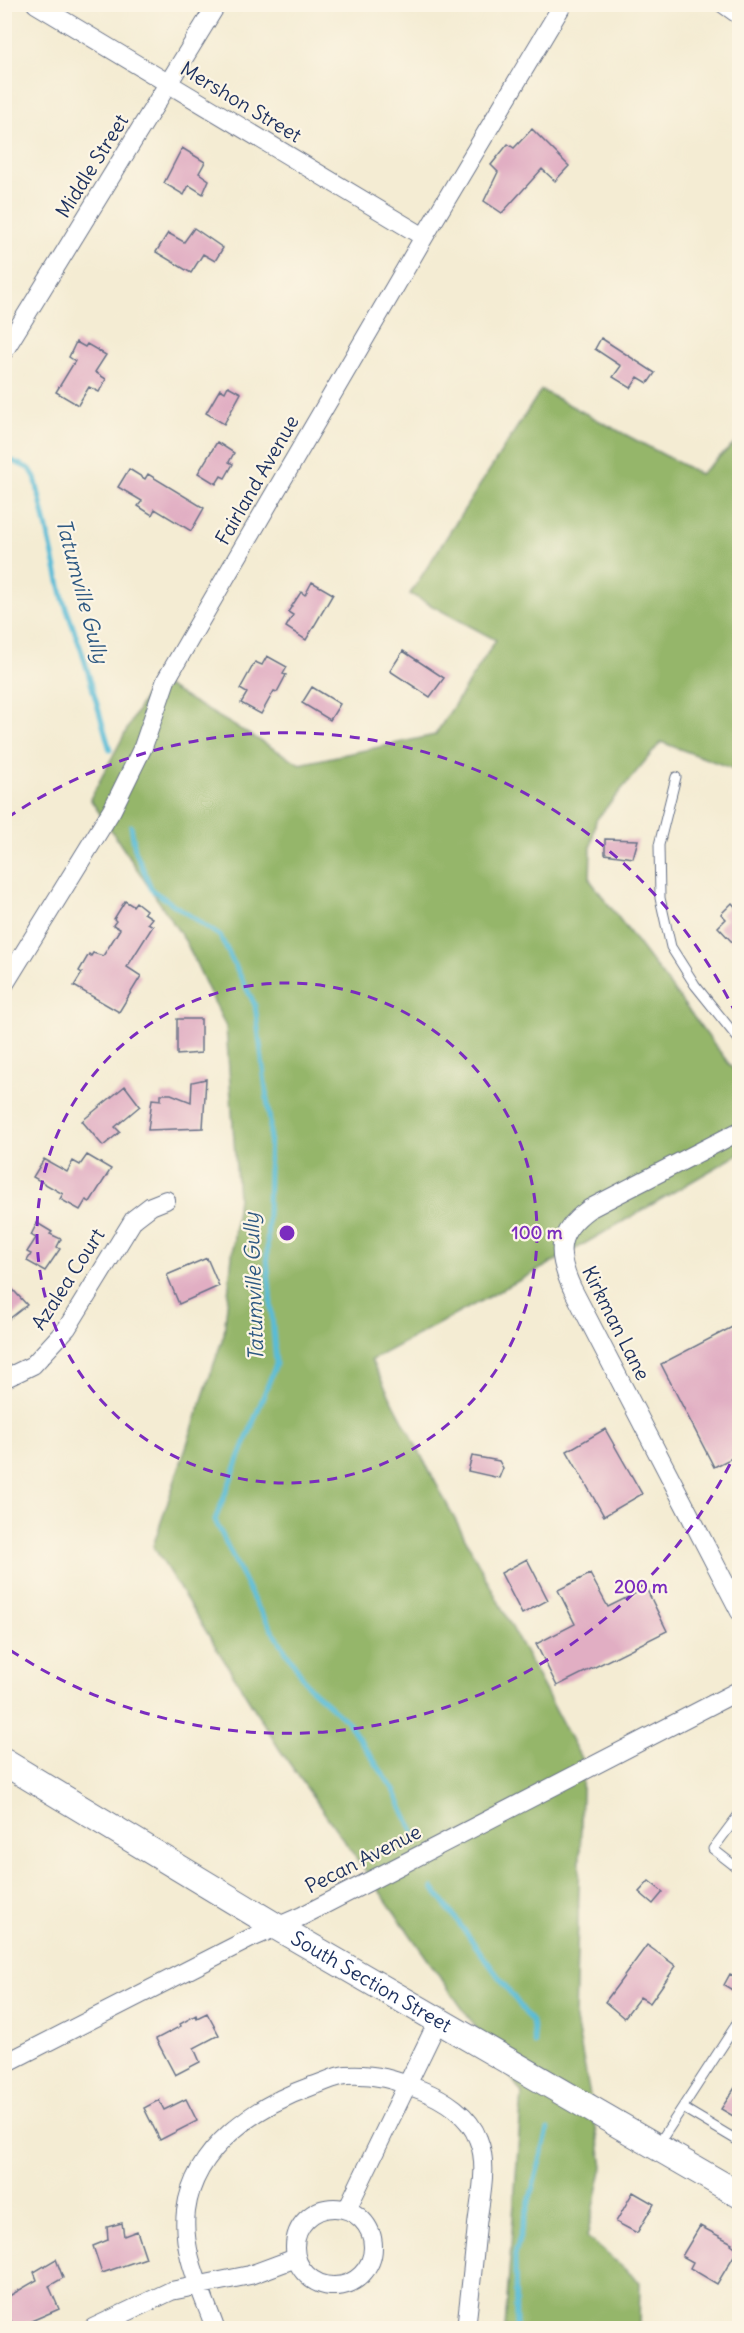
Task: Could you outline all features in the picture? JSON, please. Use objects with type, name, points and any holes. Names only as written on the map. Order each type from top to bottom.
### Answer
[{"type":"street","name":"Mershon Street","points":[[36,4],[424,237]]},
{"type":"street","name":"Middle Street","points":[[4,351],[217,4]]},
{"type":"street","name":"Fairland Avenue","points":[[4,985],[112,810],[143,747],[166,680],[424,237],[563,4]]},
{"type":"street","name":"Kirkman Lane","points":[[740,1131],[589,1209],[570,1224],[561,1242],[560,1252],[572,1288],[740,1612]]},
{"type":"street","name":"Azalea Court","points":[[4,1378],[33,1365],[48,1350],[67,1328],[134,1219],[151,1206],[166,1200]]},
{"type":"street","name":"Pecan Avenue","points":[[4,2064],[740,1690]]},
{"type":"street","name":"South Section Street","points":[[4,1762],[277,1927],[740,2195]]},
{"type":"street","points":[[347,2209],[438,2021]]},
{"type":"street","points":[[216,2328],[187,2248],[185,2229],[189,2194],[203,2163],[247,2118],[278,2101],[343,2075],[376,2075],[442,2100],[457,2111],[478,2137],[482,2150],[482,2177],[466,2328]]},
{"type":"street","points":[[335,2207],[347,2209],[363,2221],[373,2238],[373,2252],[362,2275],[350,2283],[337,2286],[324,2285],[312,2280],[302,2270],[296,2258],[297,2234],[312,2214],[335,2207]]},
{"type":"street","points":[[93,2328],[171,2291],[250,2275],[296,2258]]},
{"type":"lane","points":[[716,4],[740,21]]},
{"type":"lane","points":[[675,777],[659,844],[660,898],[671,947],[695,985],[740,1041]]},
{"type":"lane","points":[[740,1813],[713,1849],[740,1870]]},
{"type":"lane","points":[[656,2147],[740,2019]]},
{"type":"lane","points":[[683,2108],[740,2142]]},
{"type":"green space","points":[[541,390],[700,474],[739,440],[739,771],[661,742],[596,820],[591,846],[590,880],[739,1077],[739,1154],[546,1266],[371,1360],[583,1762],[575,2015],[603,2166],[587,2237],[640,2282],[639,2328],[505,2328],[522,2093],[280,1750],[153,1546],[224,1334],[238,1197],[226,1027],[186,942],[90,799],[154,679],[300,764],[435,735],[496,640],[410,594]]},
{"type":"building","points":[[532,129],[569,166],[555,181],[542,169],[502,213],[484,201],[498,172],[491,165],[508,144],[514,148]]},
{"type":"building","points":[[182,148],[205,162],[199,173],[209,180],[203,194],[189,185],[184,195],[164,183]]},
{"type":"building","points":[[194,228],[223,248],[215,261],[203,254],[191,273],[156,252],[168,233],[184,242]]},
{"type":"building","points":[[601,338],[655,373],[648,383],[638,377],[631,388],[613,377],[621,366],[595,349]]},
{"type":"building","points":[[76,342],[85,347],[87,344],[106,355],[95,372],[106,379],[99,392],[89,387],[78,405],[56,392],[75,361],[69,357]]},
{"type":"building","points":[[228,386],[241,393],[224,424],[206,413],[220,389],[225,392]]},
{"type":"building","points":[[217,442],[234,453],[229,462],[233,464],[225,478],[221,476],[216,484],[198,473]]},
{"type":"building","points":[[129,469],[145,479],[148,474],[204,508],[191,531],[155,509],[152,515],[138,506],[142,501],[118,487]]},
{"type":"building","points":[[312,582],[333,594],[306,640],[286,627],[293,615],[288,612],[301,592],[305,595]]},
{"type":"building","points":[[403,651],[444,678],[430,697],[390,671]]},
{"type":"building","points":[[267,656],[287,667],[283,674],[286,675],[277,692],[274,691],[261,714],[241,703],[247,693],[240,689],[255,662],[262,665]]},
{"type":"building","points":[[312,687],[340,704],[330,720],[302,703]]},
{"type":"building","points":[[605,839],[638,840],[633,858],[605,854]]},
{"type":"building","points":[[125,901],[133,906],[136,902],[146,910],[144,913],[152,918],[148,923],[153,926],[127,967],[141,976],[119,1012],[74,986],[82,973],[79,971],[89,954],[103,956],[120,929],[113,925],[116,921],[114,919]]},
{"type":"building","points":[[732,903],[737,909],[740,906],[740,934],[732,942],[718,927],[726,919],[721,914]]},
{"type":"building","points":[[177,1019],[201,1019],[201,1053],[177,1055]]},
{"type":"building","points":[[206,1079],[203,1128],[148,1130],[152,1099],[161,1100],[161,1094],[171,1094],[191,1102],[192,1082]]},
{"type":"building","points":[[125,1086],[140,1106],[115,1127],[120,1132],[103,1146],[82,1121]]},
{"type":"building","points":[[87,1155],[111,1169],[90,1202],[86,1200],[80,1210],[60,1199],[63,1194],[33,1177],[44,1159],[67,1172],[73,1161],[80,1165]]},
{"type":"building","points":[[37,1223],[52,1232],[50,1234],[61,1239],[57,1247],[60,1249],[45,1271],[27,1261],[31,1254],[27,1252],[36,1238],[31,1235]]},
{"type":"building","points":[[207,1258],[219,1286],[179,1304],[167,1275]]},
{"type":"building","points":[[4,1280],[27,1305],[4,1323]]},
{"type":"building","points":[[740,1323],[740,1454],[714,1467],[661,1364]]},
{"type":"building","points":[[605,1429],[642,1494],[604,1516],[567,1451]]},
{"type":"building","points":[[472,1456],[499,1461],[503,1468],[499,1478],[468,1471]]},
{"type":"building","points":[[527,1559],[548,1600],[522,1614],[501,1573]]},
{"type":"building","points":[[590,1574],[608,1607],[646,1588],[667,1631],[557,1686],[536,1644],[575,1624],[558,1590]]},
{"type":"building","points":[[649,1881],[663,1892],[653,1904],[639,1892]]},
{"type":"building","points":[[647,1945],[676,1966],[650,2003],[640,1997],[624,2018],[605,2002]]},
{"type":"building","points":[[730,1974],[740,1979],[734,1991],[724,1985]]},
{"type":"building","points":[[207,2013],[219,2035],[194,2048],[200,2062],[175,2075],[156,2039],[196,2015],[197,2018]]},
{"type":"building","points":[[740,2080],[740,2120],[721,2109]]},
{"type":"building","points":[[186,2099],[197,2121],[160,2140],[144,2108],[159,2100],[164,2110]]},
{"type":"building","points":[[633,2192],[654,2204],[637,2233],[616,2222]]},
{"type":"building","points":[[122,2223],[124,2236],[137,2231],[146,2258],[102,2273],[93,2246],[108,2240],[107,2227]]},
{"type":"building","points":[[700,2226],[732,2243],[738,2249],[717,2284],[690,2268],[693,2262],[682,2256]]},
{"type":"building","points":[[56,2259],[63,2278],[49,2286],[59,2309],[15,2328],[4,2308],[4,2299],[37,2280],[34,2272]]},
{"type":"waterway","name":"Tatumville Gully","points":[[4,457],[30,469],[35,477],[63,599],[83,655],[110,750]]},
{"type":"waterway","name":"Tatumville Gully","points":[[131,826],[135,850],[152,890],[220,936],[255,1005],[270,1122],[267,1256],[276,1364],[215,1520],[255,1603],[309,1687],[347,1721],[394,1790],[414,1833]]},
{"type":"waterway","name":"Tatumville Gully","points":[[433,1888],[532,2022],[535,2043]]},
{"type":"waterway","name":"Tatumville Gully","points":[[516,2328],[515,2255],[548,2130]]}]
